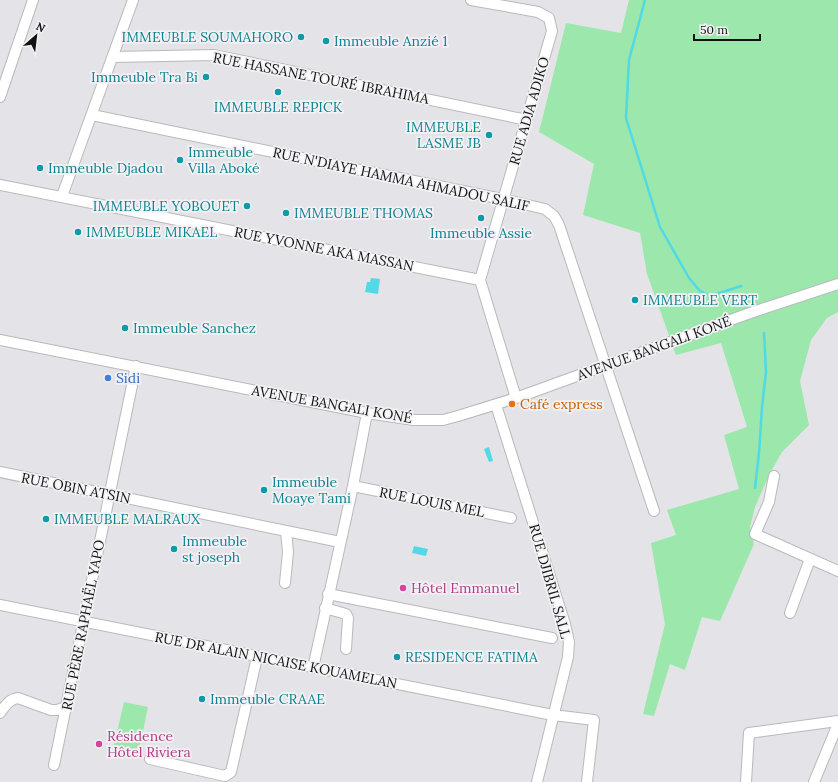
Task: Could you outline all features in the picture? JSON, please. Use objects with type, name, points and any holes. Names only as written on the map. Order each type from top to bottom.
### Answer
[{"type":"street","points":[[0,97],[33,0]]},
{"type":"street","points":[[62,196],[133,0]]},
{"type":"street","name":"RUE ADJA ADIKO","points":[[472,0],[538,12],[549,18],[552,31],[527,120],[502,199],[480,280]]},
{"type":"street","name":"RUE HASSANE TOURÉ IBRAHIMA","points":[[113,57],[214,55],[527,120]]},
{"type":"street","name":"RUE N'DIAYE HAMMA AHMADOU SALIF","points":[[92,115],[545,209],[554,216],[559,225],[654,511]]},
{"type":"street","name":"RUE YVONNE AKA MASSAN","points":[[0,185],[62,196],[480,280]]},
{"type":"street","points":[[480,280],[516,398]]},
{"type":"street","name":"AVENUE BANGALI KONÉ","points":[[0,340],[367,413],[414,420],[442,420],[496,405],[750,313],[838,284]]},
{"type":"street","name":"RUE PÈRE RAPHAËL YAPO","points":[[54,766],[136,366]]},
{"type":"street","name":"RUE DJIBRIL SALL","points":[[496,405],[565,624],[569,642],[568,657],[536,782]]},
{"type":"street","points":[[313,668],[328,594],[353,486],[367,413]]},
{"type":"street","name":"RUE OBIN ATSIN","points":[[0,472],[340,542]]},
{"type":"street","points":[[774,476],[769,502],[755,534],[838,571]]},
{"type":"street","name":"RUE LOUIS MEL","points":[[353,486],[511,518]]},
{"type":"street","points":[[285,583],[288,552],[286,531]]},
{"type":"street","points":[[790,614],[810,559]]},
{"type":"street","points":[[328,594],[552,638]]},
{"type":"street","name":"RUE DR ALAIN NICAISE KOUAMELAN","points":[[0,605],[553,715],[594,720],[587,782]]},
{"type":"street","points":[[325,608],[346,614],[348,618],[346,649]]},
{"type":"street","points":[[150,759],[225,776],[231,772],[257,657]]},
{"type":"street","points":[[0,713],[13,698],[18,698],[51,710],[66,708]]},
{"type":"street","points":[[746,782],[749,733],[838,721]]},
{"type":"street","points":[[814,782],[838,724]]},
{"type":"green space","points":[[629,0],[838,0],[838,312],[827,318],[811,340],[800,381],[809,425],[782,452],[769,475],[755,507],[750,527],[754,544],[720,621],[702,617],[685,670],[670,664],[654,716],[643,714],[665,624],[651,543],[676,535],[667,510],[739,489],[724,435],[747,427],[721,343],[676,355],[647,274],[640,233],[583,215],[594,164],[539,132],[566,23],[621,33]]},
{"type":"green space","points":[[124,702],[148,707],[139,750],[114,745]]},
{"type":"water","points":[[371,278],[380,279],[378,294],[365,292],[367,282],[370,282]]},
{"type":"water","points":[[489,447],[493,461],[489,462],[484,449]]},
{"type":"water","points":[[414,546],[428,549],[426,556],[412,553]]},
{"type":"waterway","points":[[645,0],[629,60],[626,118],[660,227],[689,278],[700,291],[710,296],[741,286]]},
{"type":"waterway","points":[[755,488],[766,372],[764,333]]},
{"type":"place","name":"IMMEUBLE SOUMAHORO","points":[[301,37]]},
{"type":"place","name":"Immeuble Anzié 1","points":[[326,41]]},
{"type":"place","name":"Immeuble Tra Bi","points":[[206,77]]},
{"type":"place","name":"IMMEUBLE REPICK","points":[[278,92]]},
{"type":"place","name":"IMMEUBLE LASME JB","points":[[489,135]]},
{"type":"place","name":"Immeuble Villa Aboké","points":[[180,160]]},
{"type":"place","name":"Immeuble Djadou","points":[[40,168]]},
{"type":"place","name":"IMMEUBLE YOBOUET","points":[[247,206]]},
{"type":"place","name":"IMMEUBLE THOMAS","points":[[286,213]]},
{"type":"place","name":"Immeuble Assie","points":[[481,218]]},
{"type":"place","name":"IMMEUBLE MIKAEL","points":[[78,232]]},
{"type":"place","name":"IMMEUBLE VERT","points":[[635,300]]},
{"type":"place","name":"Immeuble Sanchez","points":[[125,328]]},
{"type":"place","name":"Sidi","points":[[108,378]]},
{"type":"place","name":"Café express","points":[[512,404]]},
{"type":"place","name":"Immeuble Moaye Tami","points":[[264,490]]},
{"type":"place","name":"IMMEUBLE MALRAUX","points":[[46,519]]},
{"type":"place","name":"Immeuble st joseph","points":[[174,549]]},
{"type":"place","name":"Hôtel Emmanuel","points":[[403,588]]},
{"type":"place","name":"RESIDENCE FATIMA","points":[[397,657]]},
{"type":"place","name":"Immeuble CRAAE","points":[[202,699]]},
{"type":"place","name":"Résidence Hôtel Riviera","points":[[99,744]]}]
